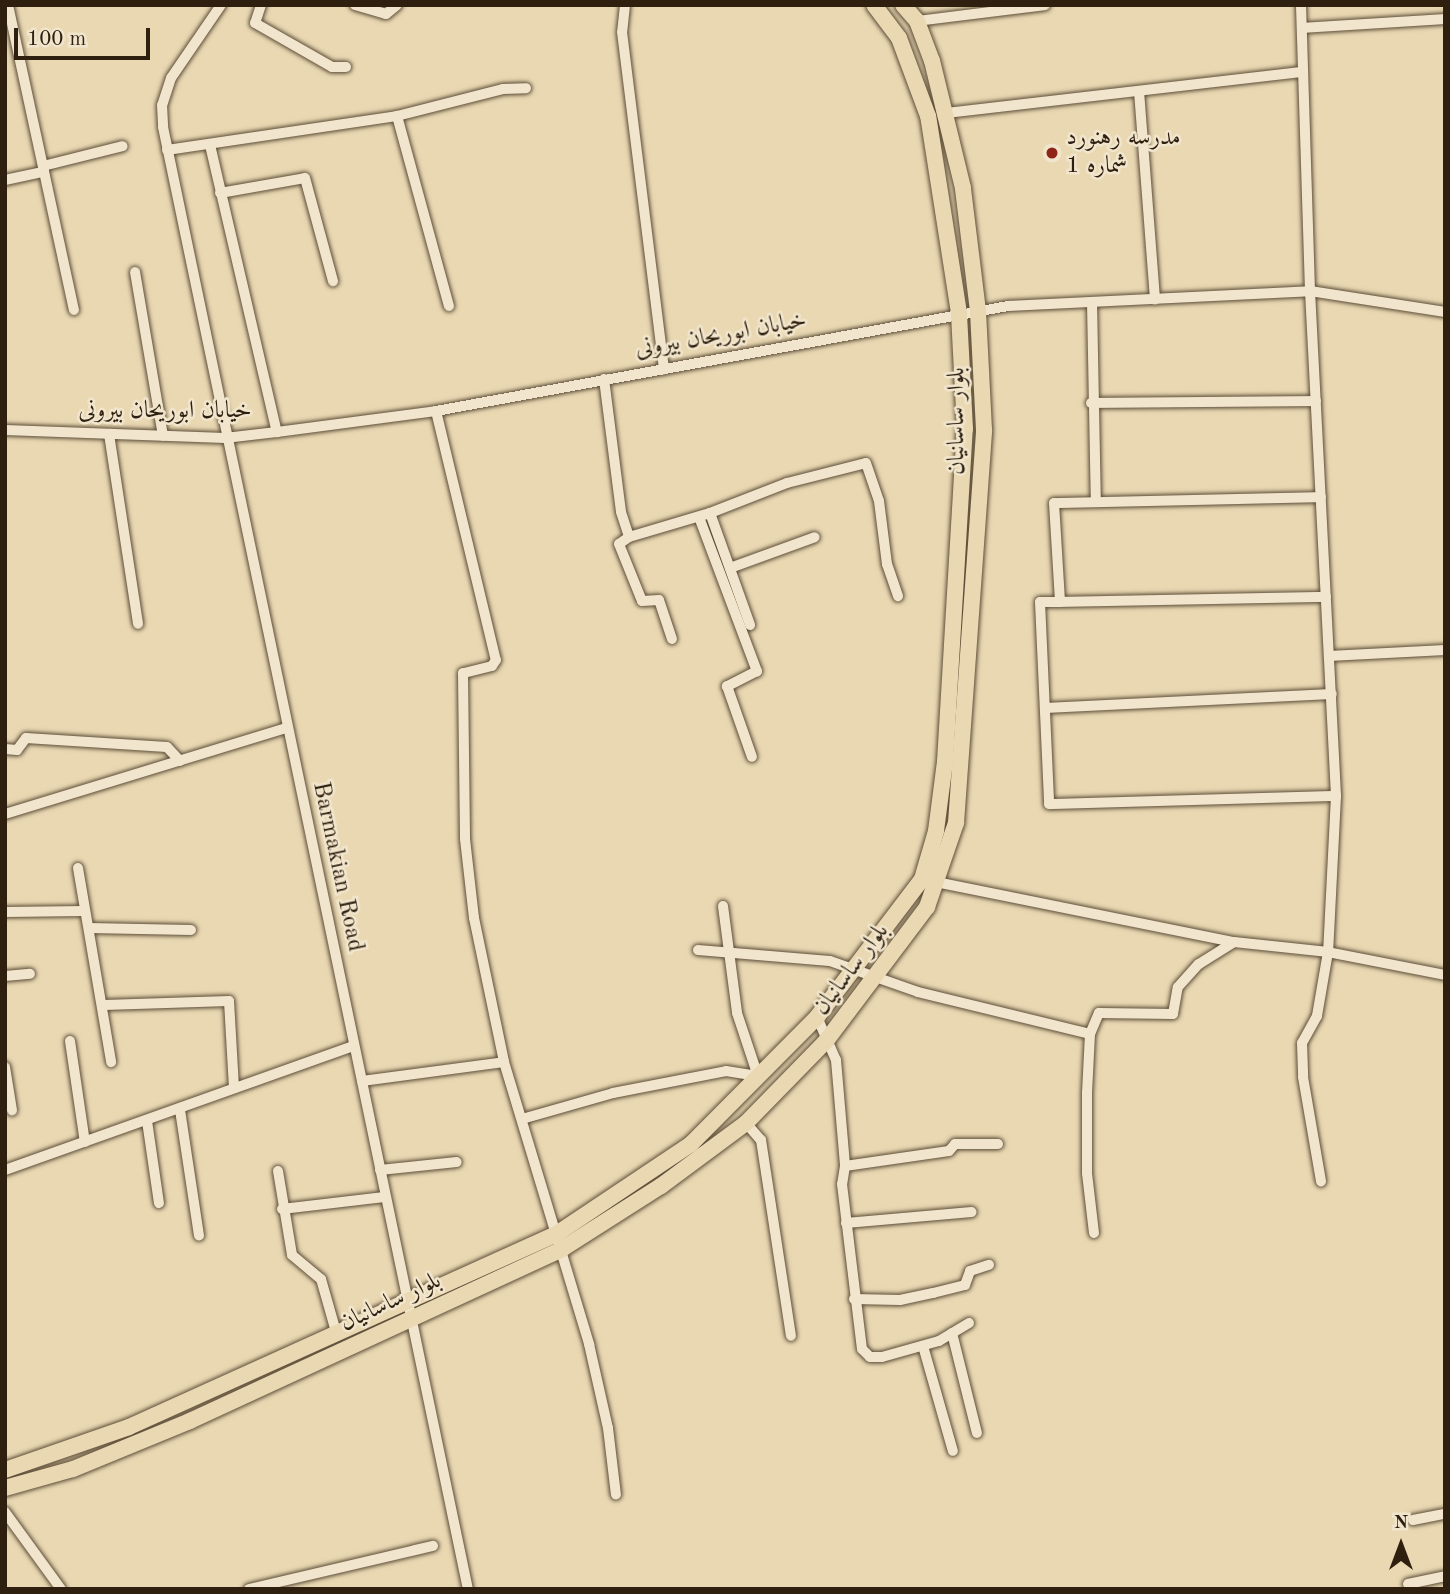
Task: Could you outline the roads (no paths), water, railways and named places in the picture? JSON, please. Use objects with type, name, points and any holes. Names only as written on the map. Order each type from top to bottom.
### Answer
[{"type":"highway","name":"بلوار ساسانیان","points":[[560,1241],[691,1144],[817,1017],[857,971],[922,879],[936,831],[945,762],[965,429],[959,313],[928,116],[899,38],[874,5]]},
{"type":"highway","name":"بلوار ساسانیان","points":[[5,1488],[73,1469],[190,1421],[407,1312],[560,1241],[662,1185],[746,1123],[826,1041],[878,978],[939,882],[956,823],[981,504],[984,430],[978,310],[962,188],[947,113],[916,21],[903,5]]},
{"type":"highway","name":"بلوار ساسانیان","points":[[5,1470],[129,1427],[337,1335],[407,1312]]},
{"type":"street","points":[[8,5],[74,310]]},
{"type":"street","name":"Barmakian Road","points":[[221,5],[165,90],[162,105],[167,150],[225,438],[362,1081],[407,1312],[468,1589]]},
{"type":"street","points":[[261,5],[255,23],[332,67],[346,66]]},
{"type":"street","points":[[355,5],[386,14],[397,5]]},
{"type":"street","points":[[625,5],[622,32],[664,369]]},
{"type":"street","points":[[916,21],[1045,5]]},
{"type":"street","points":[[1301,5],[1310,291],[1336,796],[1328,952],[1317,1016],[1302,1043],[1303,1077],[1321,1181]]},
{"type":"street","points":[[1302,28],[1445,19]]},
{"type":"street","points":[[947,113],[1303,72]]},
{"type":"street","points":[[167,150],[397,116],[503,89],[526,88]]},
{"type":"street","points":[[1139,91],[1156,299]]},
{"type":"street","points":[[397,116],[449,306]]},
{"type":"street","points":[[210,145],[277,432]]},
{"type":"street","points":[[5,180],[124,146]]},
{"type":"street","points":[[220,193],[305,178],[333,281]]},
{"type":"street","points":[[135,272],[163,436]]},
{"type":"street","name":"خیابان ابوریحان بیرونی","points":[[5,430],[225,438],[277,432],[436,411],[978,310],[1310,291],[1445,312]]},
{"type":"street","points":[[1092,302],[1091,403],[1096,502]]},
{"type":"street","points":[[604,379],[621,512],[629,537]]},
{"type":"street","points":[[1091,403],[1316,401]]},
{"type":"street","points":[[436,411],[496,660],[492,666],[463,673],[465,839],[474,918],[504,1062],[560,1241],[608,1427],[616,1495]]},
{"type":"street","points":[[109,434],[138,624]]},
{"type":"street","points":[[673,639],[659,600],[642,601],[619,544],[629,537],[699,517],[787,484],[866,463],[879,501],[887,564],[898,596]]},
{"type":"street","points":[[1060,602],[1054,503],[1321,497]]},
{"type":"street","points":[[710,513],[750,625]]},
{"type":"street","points":[[699,517],[757,671],[727,686],[752,757]]},
{"type":"street","points":[[730,568],[814,537]]},
{"type":"street","points":[[1326,597],[1040,603],[1049,804],[1336,796]]},
{"type":"street","points":[[1329,656],[1445,650]]},
{"type":"street","points":[[1045,708],[1332,694]]},
{"type":"street","points":[[5,814],[286,728]]},
{"type":"street","points":[[5,749],[17,750],[26,738],[167,747],[180,761]]},
{"type":"street","points":[[78,868],[84,911],[104,1005],[111,1062]]},
{"type":"street","points":[[922,879],[1234,942],[1328,952],[1445,975]]},
{"type":"street","points":[[723,906],[741,1032],[758,1076]]},
{"type":"street","points":[[5,912],[84,911]]},
{"type":"street","points":[[89,928],[191,930]]},
{"type":"street","points":[[1094,1233],[1087,1173],[1090,1034],[1098,1013],[1173,1014],[1178,987],[1199,964],[1234,942]]},
{"type":"street","points":[[698,950],[830,961],[878,978],[1047,1027],[1090,1034]]},
{"type":"street","points":[[5,976],[30,974]]},
{"type":"street","points":[[104,1005],[229,1001],[234,1088]]},
{"type":"street","points":[[817,1017],[836,1060],[845,1166],[842,1184],[862,1349],[870,1357],[923,1346],[969,1323]]},
{"type":"street","points":[[70,1041],[85,1142]]},
{"type":"street","points":[[5,1170],[354,1046]]},
{"type":"street","points":[[362,1081],[504,1062]]},
{"type":"street","points":[[5,1067],[12,1110]]},
{"type":"street","points":[[522,1119],[613,1093],[692,1077],[726,1071],[758,1076]]},
{"type":"street","points":[[180,1110],[199,1236]]},
{"type":"street","points":[[147,1121],[159,1203]]},
{"type":"street","points":[[746,1123],[758,1131],[761,1140],[791,1336]]},
{"type":"street","points":[[845,1166],[949,1151],[955,1144],[998,1144]]},
{"type":"street","points":[[380,1170],[457,1163]]},
{"type":"street","points":[[278,1171],[282,1209],[292,1255],[321,1279],[337,1335]]},
{"type":"street","points":[[282,1209],[384,1196]]},
{"type":"street","points":[[846,1223],[972,1212]]},
{"type":"street","points":[[854,1299],[900,1300],[965,1285],[970,1271],[989,1265]]},
{"type":"street","points":[[952,1333],[978,1433]]},
{"type":"street","points":[[923,1346],[953,1451]]},
{"type":"street","points":[[5,1512],[61,1589]]},
{"type":"street","points":[[1413,1520],[1445,1514]]},
{"type":"street","points":[[250,1589],[433,1546]]},
{"type":"street","points":[[1408,1584],[1445,1576]]},
{"type":"place","name":"مدرسه رهنورد شماره 1","points":[[1052,153]]}]
